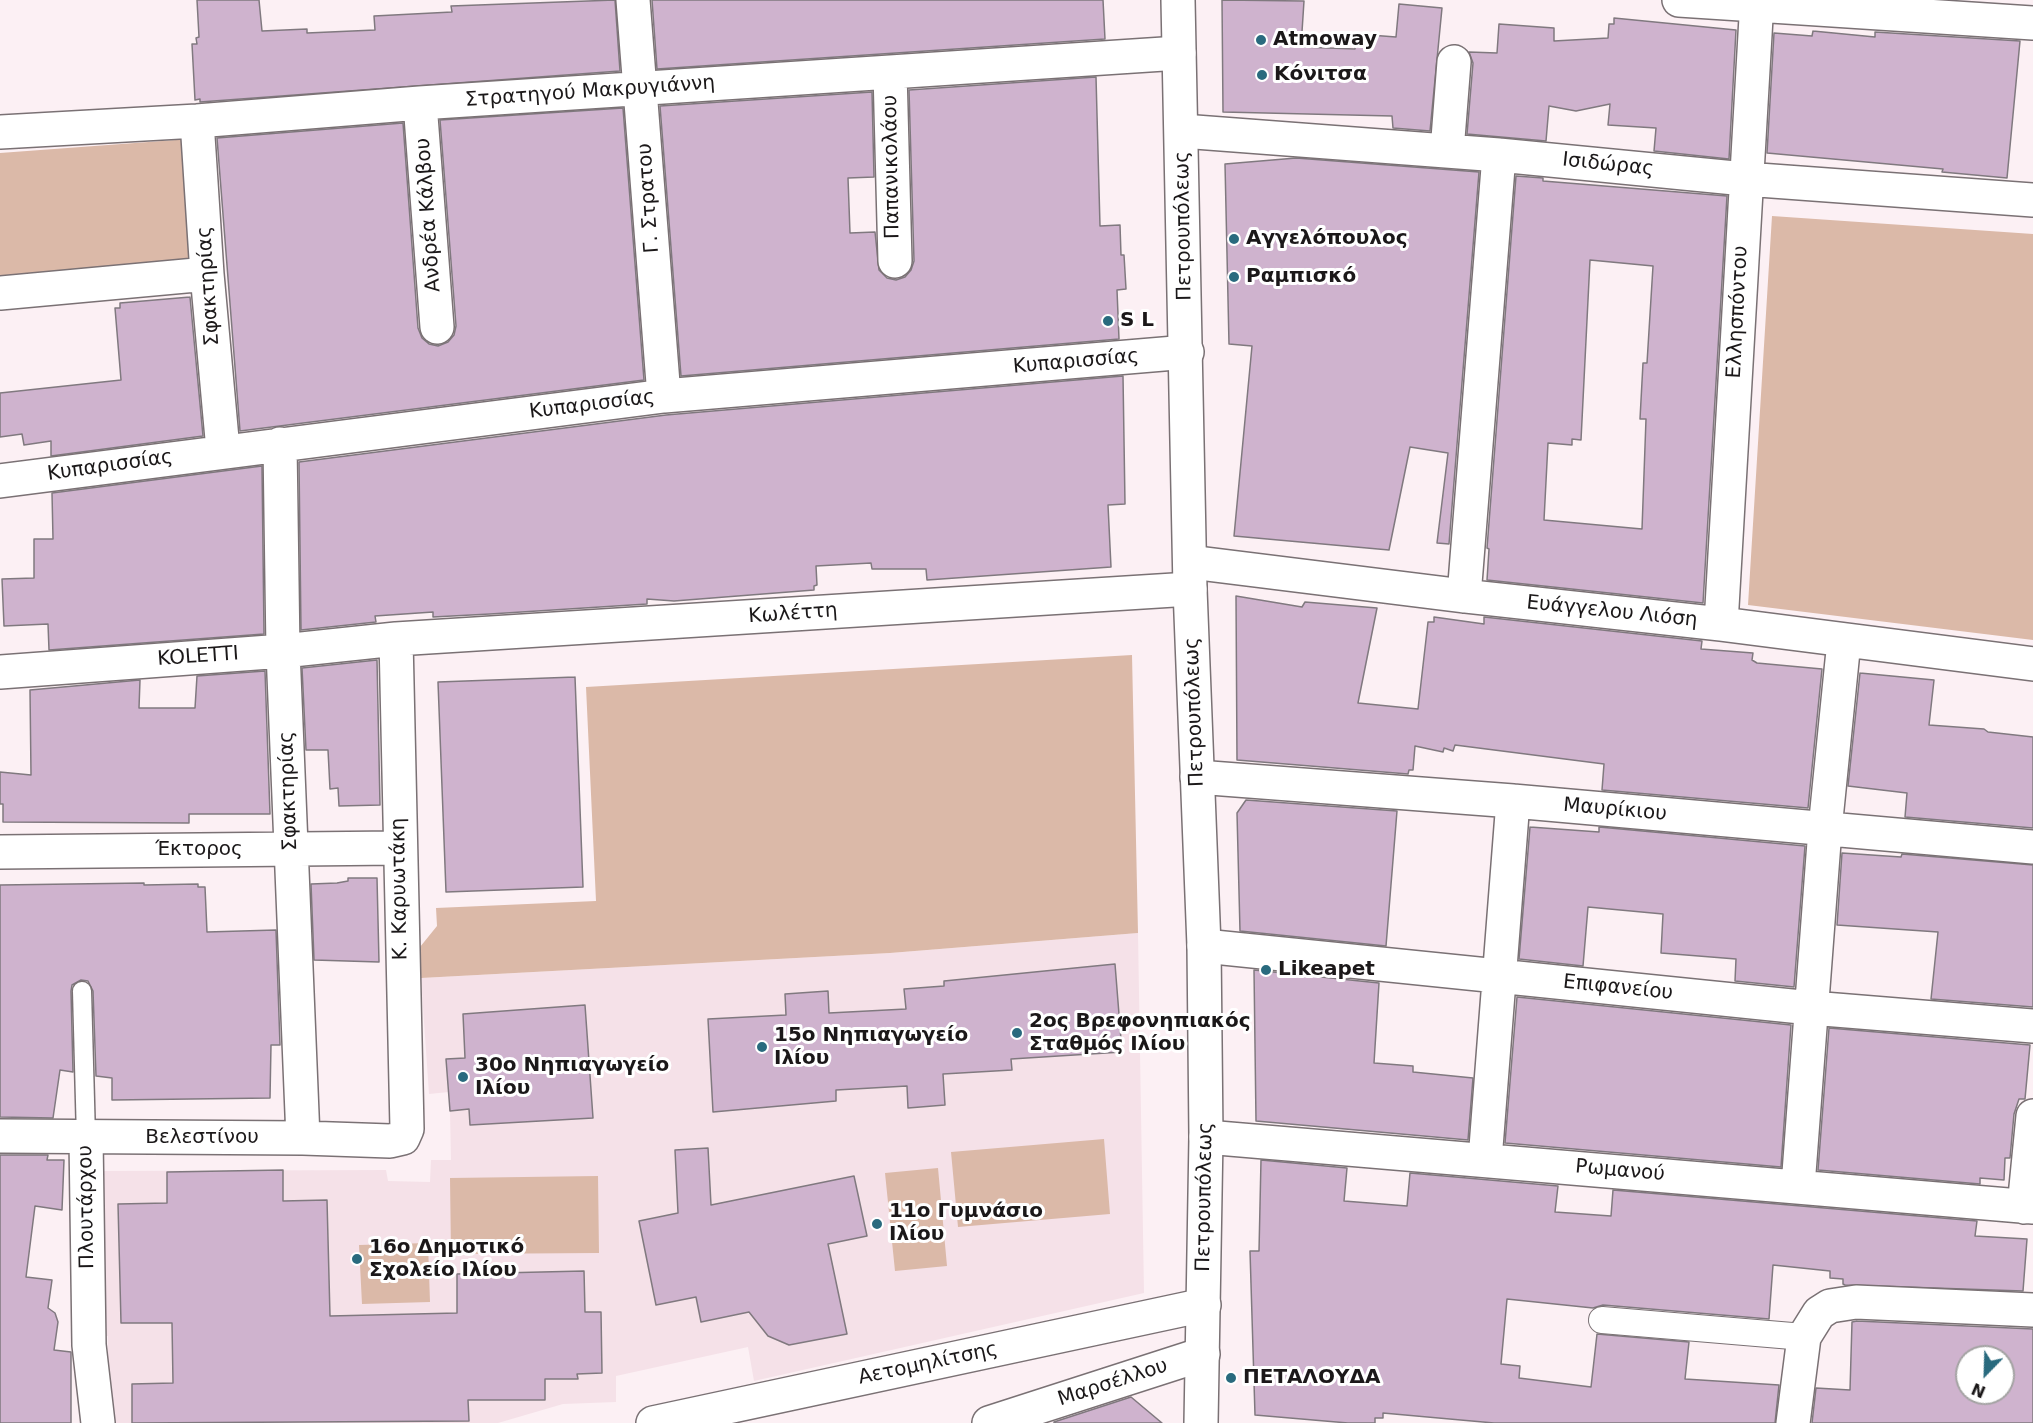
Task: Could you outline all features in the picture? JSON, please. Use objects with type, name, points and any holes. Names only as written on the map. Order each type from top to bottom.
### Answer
[{"type":"street","name":"Γ. Στρατου","points":[[633,0],[664,396]]},
{"type":"street","name":"Πετρουπόλεως","points":[[1178,0],[1190,575],[1204,946],[1206,1137],[1201,1423]]},
{"type":"street","points":[[1679,0],[1757,2],[2033,23]]},
{"type":"street","name":"Ελλησπόντου","points":[[1721,624],[1757,2]]},
{"type":"street","name":"Στρατηγού Μακρυγιάννη","points":[[0,132],[197,121],[420,103],[1179,53]]},
{"type":"street","points":[[1447,151],[1454,62]]},
{"type":"street","name":"Παπανικολάου","points":[[890,72],[895,261]]},
{"type":"street","name":"Ανδρέα Κάλβου","points":[[420,103],[437,327]]},
{"type":"street","name":"Σφακτηρίας","points":[[197,121],[207,274],[223,450]]},
{"type":"street","name":"Ισιδώρας","points":[[1182,131],[1499,155],[1745,179],[2033,200]]},
{"type":"street","points":[[1464,596],[1499,155]]},
{"type":"street","points":[[0,293],[207,274]]},
{"type":"street","name":"Κυπαρισσίας","points":[[0,481],[223,450],[664,396],[1187,352]]},
{"type":"street","name":"Σφακτηρίας","points":[[280,444],[283,651],[303,1138]]},
{"type":"street","name":"Ευάγγελου Λιόση","points":[[1190,575],[1464,596],[1721,624],[2033,664]]},
{"type":"street","name":"Κωλέττη","points":[[396,639],[1190,575]]},
{"type":"street","name":"KOLETTI","points":[[0,672],[283,651],[396,639]]},
{"type":"street","name":"Κ. Καρυωτάκη","points":[[396,639],[398,848],[407,1129],[403,1138]]},
{"type":"street","points":[[1798,1186],[1825,829],[1844,641]]},
{"type":"street","name":"Μαυρίκιου","points":[[1197,777],[1513,801],[2033,847]]},
{"type":"street","points":[[1485,1160],[1513,801]]},
{"type":"street","name":"Έκτορος","points":[[0,852],[398,848]]},
{"type":"street","name":"Επιφανείου","points":[[1204,946],[1811,1008],[2033,1026]]},
{"type":"street","points":[[2029,1207],[2033,1116]]},
{"type":"street","name":"Βελεστίνου","points":[[0,1136],[303,1138],[390,1142],[403,1138]]},
{"type":"street","name":"Ρωμανού","points":[[1206,1137],[2029,1207]]},
{"type":"street","name":"Πλουτάρχου","points":[[86,1138],[89,1345],[98,1423]]},
{"type":"street","points":[[1793,1423],[1807,1330],[1819,1313],[1830,1306],[1856,1302],[2033,1310]]},
{"type":"street","name":"Αετομηλίτσης","points":[[653,1423],[1204,1305]]},
{"type":"street","points":[[1602,1320],[1807,1330]]},
{"type":"street","name":"Μαρσέλλου","points":[[989,1423],[1203,1354]]},
{"type":"lane","name":"Πλουτάρχου","points":[[82,991],[86,1138]]},
{"type":"shaded area","points":[[189,139],[194,265],[0,281],[0,153]]},
{"type":"shaded area","points":[[1772,216],[2033,234],[2033,640],[1748,605]]},
{"type":"shaded area","points":[[1132,655],[1138,933],[890,953],[421,978],[420,947],[437,926],[436,908],[596,901],[586,687]]},
{"type":"shaded area","points":[[1138,933],[1144,1293],[754,1381],[748,1347],[616,1376],[616,1402],[563,1404],[498,1423],[115,1423],[104,1386],[107,1385],[108,1336],[103,1336],[101,1171],[386,1170],[388,1181],[430,1182],[431,1160],[451,1160],[450,1111],[449,1092],[429,1094],[421,978],[890,953]]},
{"type":"shaded area","points":[[1104,1139],[1110,1214],[958,1227],[951,1152]]},
{"type":"shaded area","points":[[938,1168],[947,1266],[895,1271],[885,1173]]},
{"type":"shaded area","points":[[598,1176],[599,1253],[451,1254],[450,1178]]},
{"type":"shaded area","points":[[428,1243],[430,1302],[362,1304],[359,1245]]},
{"type":"building","points":[[197,0],[259,0],[262,31],[307,29],[307,33],[375,30],[374,16],[452,12],[451,6],[615,0],[620,71],[200,102],[200,99],[195,100],[192,44],[197,44],[196,38],[199,37]]},
{"type":"building","points":[[652,0],[1103,0],[1105,39],[657,69]]},
{"type":"building","points":[[1222,0],[1304,1],[1301,47],[1355,49],[1357,34],[1396,37],[1399,4],[1442,8],[1430,131],[1393,128],[1392,116],[1223,112]]},
{"type":"building","points":[[1614,18],[1736,30],[1729,159],[1654,151],[1656,128],[1608,125],[1610,104],[1576,111],[1549,106],[1546,141],[1467,134],[1473,63],[1469,52],[1497,53],[1499,24],[1554,28],[1554,41],[1608,38],[1609,24],[1614,24]]},
{"type":"building","points":[[1813,31],[1875,37],[1875,32],[2020,41],[2007,178],[1942,172],[1943,169],[1767,153],[1774,33],[1812,36]]},
{"type":"building","points":[[1096,77],[1100,226],[1120,225],[1121,255],[1124,255],[1126,289],[1117,290],[1119,339],[681,376],[660,106],[872,92],[874,177],[848,178],[850,233],[875,232],[879,270],[887,278],[896,280],[905,277],[914,261],[909,90]]},
{"type":"building","points":[[623,108],[644,380],[240,431],[217,138],[403,123],[418,328],[422,338],[429,344],[438,346],[448,342],[454,335],[456,326],[440,120]]},
{"type":"building","points":[[1296,158],[1479,172],[1449,544],[1437,543],[1448,453],[1410,447],[1389,550],[1234,536],[1252,346],[1229,344],[1225,164]]},
{"type":"building","points":[[1516,176],[1543,178],[1543,181],[1727,196],[1703,603],[1487,580],[1489,549],[1487,548]],"holes":[[[1590,260],[1653,266],[1647,363],[1643,363],[1640,419],[1646,419],[1642,529],[1544,520],[1548,443],[1572,445],[1572,439],[1581,440]]]},
{"type":"building","points":[[190,297],[203,436],[51,456],[51,441],[24,445],[22,434],[0,437],[0,393],[121,380],[115,308],[120,308],[120,303]]},
{"type":"building","points":[[1123,376],[1125,504],[1108,505],[1111,567],[927,580],[926,569],[872,569],[871,563],[816,566],[817,585],[814,586],[814,590],[674,601],[647,599],[647,604],[490,614],[433,617],[433,612],[375,616],[376,622],[301,630],[299,462],[666,415]]},
{"type":"building","points":[[262,466],[264,634],[49,650],[48,624],[4,626],[2,579],[34,578],[34,539],[53,539],[52,493]]},
{"type":"building","points":[[1236,596],[1302,607],[1305,602],[1377,608],[1358,703],[1418,709],[1428,622],[1434,622],[1434,617],[1484,624],[1484,617],[1702,641],[1701,649],[1753,653],[1752,660],[1757,663],[1822,669],[1808,808],[1602,790],[1604,764],[1455,745],[1453,751],[1444,748],[1443,752],[1415,746],[1413,770],[1409,770],[1408,774],[1237,760]]},
{"type":"building","points":[[377,660],[380,805],[339,806],[338,788],[330,789],[328,750],[306,750],[302,668]]},
{"type":"building","points":[[265,671],[270,814],[189,814],[189,823],[3,822],[3,804],[0,804],[0,772],[31,775],[30,690],[140,680],[139,708],[195,708],[197,676]]},
{"type":"building","points":[[1860,673],[1934,680],[1929,725],[1984,729],[1988,732],[2033,737],[2033,828],[1905,817],[1907,793],[1848,786]]},
{"type":"building","points":[[575,677],[583,887],[446,892],[438,682]]},
{"type":"building","points":[[1246,800],[1397,811],[1386,946],[1240,931],[1237,813]]},
{"type":"building","points":[[1530,827],[1599,832],[1599,827],[1805,846],[1794,987],[1735,981],[1736,959],[1661,953],[1663,914],[1588,907],[1583,966],[1519,959]]},
{"type":"building","points":[[1842,853],[1901,857],[1902,854],[2033,865],[2033,1007],[1931,999],[1938,932],[1837,925]]},
{"type":"building","points":[[348,878],[377,878],[379,962],[314,960],[311,884],[337,883],[348,881]]},
{"type":"building","points":[[144,883],[144,885],[198,884],[198,887],[205,887],[207,932],[276,930],[280,1045],[271,1045],[270,1098],[112,1100],[112,1078],[96,1076],[93,991],[88,981],[81,980],[72,985],[71,991],[73,1072],[60,1070],[53,1118],[0,1117],[0,885]]},
{"type":"building","points":[[1115,964],[1122,1052],[1011,1059],[1012,1070],[943,1074],[945,1105],[908,1108],[907,1086],[836,1090],[836,1101],[713,1112],[708,1019],[786,1015],[785,994],[828,991],[829,1013],[906,1009],[904,989],[944,986],[944,981]]},
{"type":"building","points":[[1254,970],[1379,983],[1374,1063],[1413,1066],[1413,1072],[1473,1078],[1468,1140],[1256,1121]]},
{"type":"building","points":[[1517,997],[1791,1025],[1781,1167],[1505,1143]]},
{"type":"building","points":[[585,1005],[593,1118],[470,1125],[469,1109],[450,1111],[446,1059],[465,1058],[463,1014]]},
{"type":"building","points":[[1829,1028],[2030,1045],[2025,1099],[2019,1099],[2014,1114],[2010,1158],[2005,1158],[2004,1180],[1980,1178],[1980,1184],[1818,1170]]},
{"type":"building","points":[[708,1148],[711,1205],[854,1176],[867,1236],[828,1244],[847,1334],[789,1345],[768,1336],[749,1312],[701,1322],[696,1297],[656,1305],[639,1221],[678,1213],[675,1150]]},
{"type":"building","points":[[0,1155],[48,1155],[47,1160],[64,1160],[62,1210],[35,1206],[26,1277],[52,1280],[48,1308],[55,1313],[58,1322],[54,1350],[71,1352],[71,1423],[0,1423]]},
{"type":"building","points":[[1261,1160],[1347,1168],[1344,1201],[1407,1206],[1410,1173],[1558,1186],[1555,1212],[1611,1216],[1613,1190],[1977,1221],[1975,1236],[2027,1239],[2023,1291],[1845,1285],[1843,1279],[1830,1278],[1830,1271],[1773,1265],[1769,1319],[1603,1305],[1593,1308],[1507,1299],[1501,1364],[1520,1366],[1519,1378],[1591,1387],[1597,1334],[1689,1342],[1685,1379],[1779,1385],[1775,1423],[1494,1423],[1383,1413],[1383,1418],[1375,1418],[1375,1423],[1348,1423],[1255,1415],[1250,1251],[1259,1251]]},
{"type":"building","points":[[283,1170],[283,1201],[327,1200],[330,1316],[457,1313],[457,1274],[584,1271],[585,1312],[601,1312],[602,1373],[577,1374],[578,1379],[545,1379],[545,1400],[468,1400],[469,1421],[132,1423],[132,1384],[173,1383],[172,1323],[121,1323],[118,1204],[167,1203],[167,1172]]},
{"type":"building","points":[[1852,1322],[2033,1329],[2033,1423],[1812,1423],[1816,1388],[1850,1390]]},
{"type":"building","points":[[1131,1397],[1162,1423],[1054,1423],[1054,1422]]},
{"type":"place","name":"Atmoway","points":[[1261,40]]},
{"type":"place","name":"Κόνιτσα","points":[[1262,75]]},
{"type":"place","name":"Αγγελόπουλος","points":[[1234,239]]},
{"type":"place","name":"Ραμπισκό","points":[[1234,277]]},
{"type":"place","name":"S L","points":[[1108,321]]},
{"type":"place","name":"Likeapet","points":[[1266,970]]},
{"type":"place","name":"2ος Βρεφονηπιακός Σταθμός Ιλίου","points":[[1017,1033]]},
{"type":"place","name":"15ο Νηπιαγωγείο Ιλίου","points":[[762,1047]]},
{"type":"place","name":"30ο Νηπιαγωγείο Ιλίου","points":[[463,1077]]},
{"type":"place","name":"11ο Γυμνάσιο Ιλίου","points":[[877,1224]]},
{"type":"place","name":"16ο Δημοτικό Σχολείο Ιλίου","points":[[357,1259]]},
{"type":"place","name":"ΠΕΤΑΛΟΥΔΑ","points":[[1231,1378]]}]
